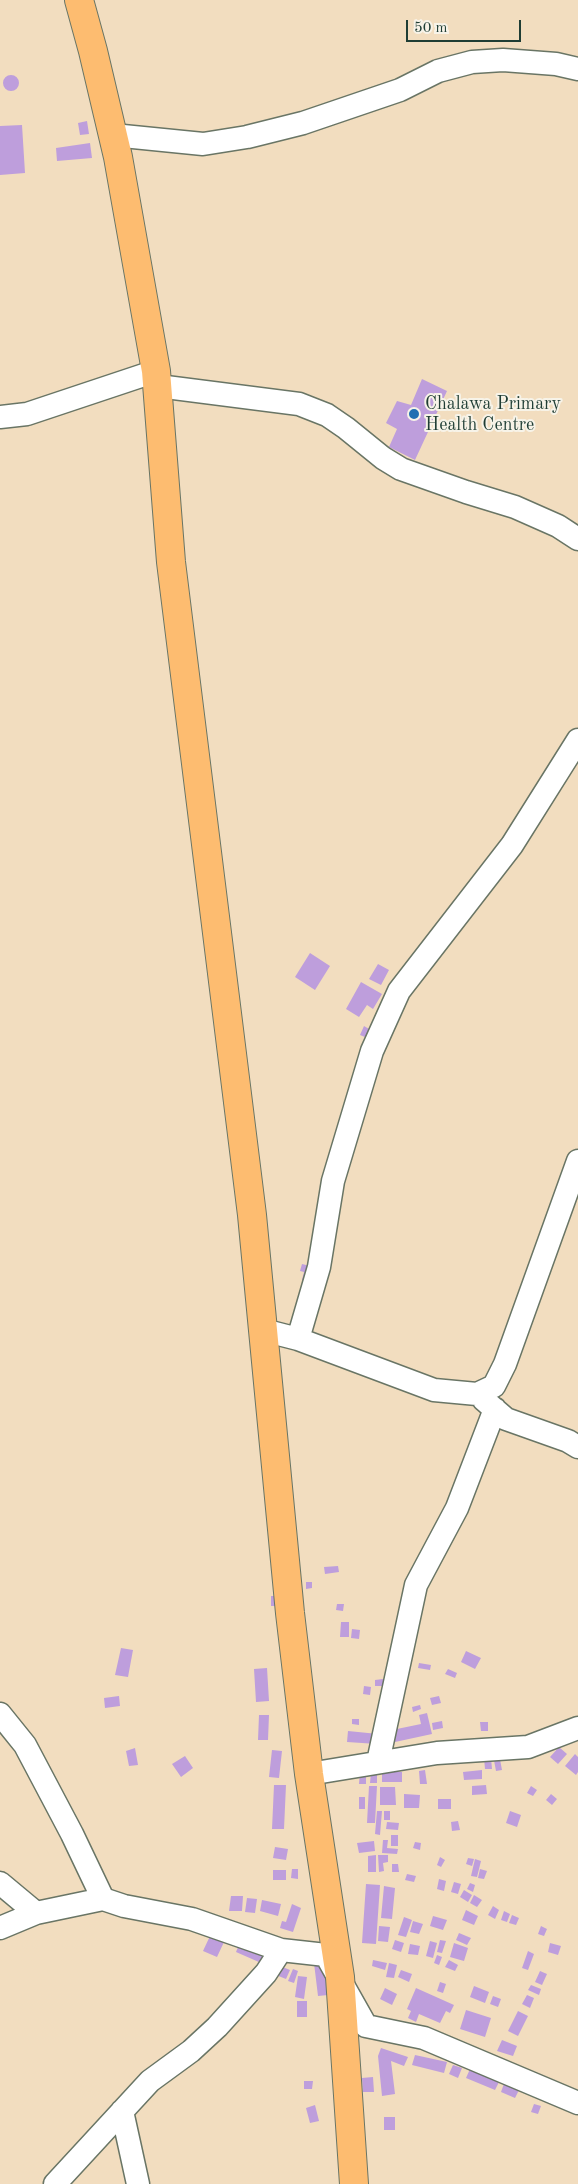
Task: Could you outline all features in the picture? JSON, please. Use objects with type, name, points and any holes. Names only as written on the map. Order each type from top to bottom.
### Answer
[{"type":"main road","points":[[79,0],[113,135],[157,379],[171,562],[252,1215],[290,1614],[309,1774],[340,1978],[354,2184]]},
{"type":"street","points":[[113,135],[204,144],[247,137],[303,123],[400,90],[438,71],[472,62],[503,60],[556,64],[578,69]]},
{"type":"street","points":[[0,417],[27,414],[157,379],[299,404],[327,415],[383,458],[401,469],[516,507],[558,526],[578,539]]},
{"type":"street","points":[[298,1339],[319,1267],[333,1181],[372,1051],[399,991],[435,942],[512,845],[578,740]]},
{"type":"street","points":[[263,1330],[298,1339],[434,1390],[477,1394],[494,1386],[505,1364],[578,1161]]},
{"type":"street","points":[[477,1394],[506,1419],[568,1441],[578,1447]]},
{"type":"street","points":[[378,1762],[416,1585],[457,1508],[495,1409]]},
{"type":"street","points":[[0,1714],[25,1745],[72,1834],[103,1900]]},
{"type":"street","points":[[309,1774],[437,1753],[521,1748],[578,1728]]},
{"type":"street","points":[[0,1883],[36,1913]]},
{"type":"street","points":[[0,1928],[36,1913],[103,1900],[192,1919],[280,1950],[326,1955],[366,2026],[424,2038],[578,2102]]},
{"type":"street","points":[[54,2184],[150,2081],[190,2051],[217,2027],[266,1973],[280,1950]]},
{"type":"street","points":[[122,2111],[138,2184]]},
{"type":"building","points":[[11,75],[19,83],[11,91],[3,83]]},
{"type":"building","points":[[87,121],[89,134],[80,135],[78,123]]},
{"type":"building","points":[[22,125],[25,173],[0,175],[0,126]]},
{"type":"building","points":[[90,143],[92,158],[57,161],[56,148]]},
{"type":"building","name":"Chalawa Primary Health Centre","points":[[422,379],[447,391],[415,460],[389,447],[397,429],[386,423],[397,401],[411,405]]},
{"type":"building","points":[[310,953],[330,966],[315,990],[295,977]]},
{"type":"building","points":[[378,964],[389,970],[381,985],[369,979]]},
{"type":"building","points":[[361,982],[382,994],[373,1009],[367,1005],[359,1017],[346,1009]]},
{"type":"building","points":[[364,1026],[369,1029],[365,1037],[360,1035]]},
{"type":"building","points":[[302,1264],[314,1267],[310,1282],[302,1280],[304,1272],[300,1271]]},
{"type":"building","points":[[338,1566],[339,1572],[325,1574],[324,1567]]},
{"type":"building","points":[[306,1582],[312,1582],[312,1588],[306,1589]]},
{"type":"building","points":[[271,1596],[279,1596],[279,1606],[271,1606]]},
{"type":"building","points":[[337,1604],[344,1604],[343,1611],[336,1610]]},
{"type":"building","points":[[341,1622],[349,1622],[349,1637],[340,1637]]},
{"type":"building","points":[[352,1629],[360,1630],[359,1639],[351,1638]]},
{"type":"building","points":[[121,1648],[133,1650],[128,1677],[115,1675]]},
{"type":"building","points":[[466,1651],[481,1658],[475,1669],[461,1662]]},
{"type":"building","points":[[419,1663],[431,1665],[430,1670],[418,1668]]},
{"type":"building","points":[[267,1668],[269,1701],[256,1702],[254,1669]]},
{"type":"building","points":[[448,1669],[457,1673],[455,1678],[445,1674]]},
{"type":"building","points":[[383,1679],[383,1686],[375,1686],[375,1680]]},
{"type":"building","points":[[364,1686],[371,1687],[370,1695],[363,1694]]},
{"type":"building","points":[[119,1696],[120,1706],[105,1708],[104,1698]]},
{"type":"building","points":[[439,1696],[441,1703],[432,1705],[430,1698]]},
{"type":"building","points":[[420,1705],[421,1709],[413,1712],[412,1707]]},
{"type":"building","points":[[427,1713],[432,1734],[395,1742],[392,1730],[421,1724],[419,1715]]},
{"type":"building","points":[[259,1715],[269,1715],[268,1740],[258,1740]]},
{"type":"building","points":[[352,1719],[359,1719],[359,1725],[352,1724]]},
{"type":"building","points":[[442,1721],[443,1728],[433,1730],[432,1723]]},
{"type":"building","points":[[480,1722],[488,1722],[488,1731],[481,1731]]},
{"type":"building","points":[[348,1731],[378,1734],[377,1744],[347,1742]]},
{"type":"building","points":[[559,1747],[567,1754],[558,1764],[550,1757]]},
{"type":"building","points":[[135,1748],[138,1765],[129,1766],[126,1751]]},
{"type":"building","points":[[272,1750],[282,1751],[279,1778],[269,1777]]},
{"type":"building","points":[[499,1754],[502,1770],[496,1771],[493,1755]]},
{"type":"building","points":[[575,1754],[578,1757],[578,1772],[576,1775],[565,1766]]},
{"type":"building","points":[[185,1756],[193,1768],[181,1777],[172,1764]]},
{"type":"building","points":[[484,1758],[491,1758],[492,1769],[485,1769]]},
{"type":"building","points":[[425,1770],[427,1784],[420,1784],[419,1771]]},
{"type":"building","points":[[482,1770],[482,1779],[464,1780],[463,1772]]},
{"type":"building","points":[[360,1771],[366,1771],[366,1784],[359,1784]]},
{"type":"building","points":[[382,1772],[402,1772],[402,1782],[382,1782]]},
{"type":"building","points":[[371,1773],[377,1773],[377,1783],[370,1783]]},
{"type":"building","points":[[274,1785],[286,1785],[284,1829],[272,1829]]},
{"type":"building","points":[[486,1785],[487,1794],[472,1795],[472,1786]]},
{"type":"building","points":[[369,1786],[377,1786],[375,1823],[367,1823]]},
{"type":"building","points":[[531,1786],[537,1790],[533,1796],[527,1793]]},
{"type":"building","points":[[380,1787],[395,1787],[396,1805],[380,1805]]},
{"type":"building","points":[[404,1794],[420,1795],[419,1808],[404,1808]]},
{"type":"building","points":[[551,1794],[557,1799],[552,1805],[546,1800]]},
{"type":"building","points":[[359,1797],[365,1797],[365,1809],[359,1809]]},
{"type":"building","points":[[438,1799],[451,1799],[451,1809],[438,1809]]},
{"type":"building","points":[[377,1811],[382,1811],[380,1835],[375,1834]]},
{"type":"building","points":[[384,1811],[390,1811],[390,1820],[384,1820]]},
{"type":"building","points":[[510,1811],[521,1815],[517,1827],[506,1823]]},
{"type":"building","points":[[458,1821],[460,1830],[452,1831],[451,1822]]},
{"type":"building","points":[[387,1822],[399,1823],[398,1830],[386,1829]]},
{"type":"building","points":[[391,1835],[398,1835],[398,1846],[391,1846]]},
{"type":"building","points":[[383,1840],[388,1840],[387,1848],[398,1849],[397,1854],[382,1853]]},
{"type":"building","points":[[374,1841],[375,1851],[359,1853],[357,1843]]},
{"type":"building","points":[[415,1842],[421,1843],[420,1850],[413,1848]]},
{"type":"building","points":[[275,1847],[288,1849],[286,1860],[273,1858]]},
{"type":"building","points":[[376,1855],[376,1872],[368,1872],[368,1856]]},
{"type":"building","points":[[378,1855],[388,1855],[388,1862],[383,1863],[384,1871],[379,1872]]},
{"type":"building","points":[[440,1857],[445,1860],[441,1867],[437,1865]]},
{"type":"building","points":[[468,1858],[474,1859],[472,1866],[466,1864]]},
{"type":"building","points":[[475,1859],[481,1861],[477,1877],[471,1876]]},
{"type":"building","points":[[392,1864],[398,1864],[399,1872],[392,1872]]},
{"type":"building","points":[[292,1869],[298,1869],[298,1879],[291,1878]]},
{"type":"building","points":[[480,1869],[487,1871],[484,1879],[478,1878]]},
{"type":"building","points":[[273,1870],[286,1870],[286,1880],[273,1880]]},
{"type":"building","points":[[407,1874],[416,1876],[414,1882],[405,1880]]},
{"type":"building","points":[[439,1879],[446,1881],[444,1891],[437,1889]]},
{"type":"building","points":[[454,1882],[461,1884],[458,1894],[451,1892]]},
{"type":"building","points":[[470,1883],[475,1885],[473,1892],[467,1889]]},
{"type":"building","points":[[366,1884],[380,1885],[376,1944],[362,1943]]},
{"type":"building","points":[[384,1886],[395,1888],[392,1919],[381,1918]]},
{"type":"building","points":[[464,1890],[472,1895],[468,1902],[460,1897]]},
{"type":"building","points":[[474,1895],[482,1900],[477,1907],[470,1903]]},
{"type":"building","points":[[231,1896],[243,1896],[242,1911],[229,1911]]},
{"type":"building","points":[[247,1898],[257,1899],[255,1913],[245,1912]]},
{"type":"building","points":[[262,1900],[281,1904],[278,1916],[260,1911]]},
{"type":"building","points":[[292,1904],[301,1908],[293,1932],[280,1928],[282,1921],[286,1922]]},
{"type":"building","points":[[493,1906],[499,1910],[495,1919],[488,1915]]},
{"type":"building","points":[[466,1910],[478,1916],[474,1925],[462,1920]]},
{"type":"building","points":[[504,1911],[510,1914],[507,1922],[501,1920]]},
{"type":"building","points":[[512,1915],[519,1918],[516,1925],[509,1923]]},
{"type":"building","points":[[433,1916],[447,1920],[443,1930],[430,1926]]},
{"type":"building","points":[[404,1917],[412,1920],[406,1937],[398,1935]]},
{"type":"building","points":[[413,1921],[423,1924],[419,1934],[410,1932]]},
{"type":"building","points":[[379,1926],[390,1927],[388,1942],[378,1941]]},
{"type":"building","points":[[541,1926],[547,1929],[544,1936],[538,1934]]},
{"type":"building","points":[[459,1933],[471,1938],[467,1945],[456,1940]]},
{"type":"building","points":[[210,1936],[224,1942],[217,1957],[203,1951]]},
{"type":"building","points":[[395,1940],[404,1943],[401,1952],[392,1949]]},
{"type":"building","points":[[440,1940],[446,1941],[442,1953],[437,1952]]},
{"type":"building","points":[[430,1941],[437,1943],[433,1958],[426,1956]]},
{"type":"building","points":[[240,1942],[272,1956],[268,1966],[236,1952]]},
{"type":"building","points":[[454,1943],[468,1948],[464,1961],[450,1957]]},
{"type":"building","points":[[550,1943],[561,1946],[558,1955],[548,1952]]},
{"type":"building","points":[[410,1944],[420,1946],[418,1955],[408,1954]]},
{"type":"building","points":[[528,1951],[534,1954],[528,1970],[522,1968]]},
{"type":"building","points":[[437,1955],[442,1957],[439,1965],[434,1963]]},
{"type":"building","points":[[373,1960],[387,1963],[385,1970],[372,1966]]},
{"type":"building","points":[[449,1960],[458,1965],[455,1971],[445,1967]]},
{"type":"building","points":[[324,1962],[328,1995],[318,1996],[314,1963]]},
{"type":"building","points":[[389,1963],[397,1965],[394,1978],[386,1977]]},
{"type":"building","points":[[275,1964],[290,1970],[286,1979],[271,1973]]},
{"type":"building","points":[[293,1969],[298,1971],[294,1983],[288,1981]]},
{"type":"building","points":[[401,1970],[412,1974],[409,1982],[398,1977]]},
{"type":"building","points":[[540,1971],[547,1974],[542,1985],[535,1982]]},
{"type":"building","points":[[298,1976],[307,1977],[304,1999],[295,1997]]},
{"type":"building","points":[[440,1982],[446,1984],[443,1993],[437,1991]]},
{"type":"building","points":[[531,1985],[541,1989],[539,1995],[528,1990]]},
{"type":"building","points":[[474,1986],[489,1992],[485,2003],[470,1997]]},
{"type":"building","points":[[385,1988],[397,1994],[392,2005],[380,1999]]},
{"type":"building","points":[[416,1988],[454,2005],[450,2013],[446,2011],[440,2023],[419,2014],[416,2022],[408,2018],[411,2011],[407,2009]]},
{"type":"building","points":[[527,1995],[534,1998],[530,2008],[522,2004]]},
{"type":"building","points":[[493,1996],[501,1999],[498,2007],[490,2004]]},
{"type":"building","points":[[297,2001],[307,2001],[307,2017],[297,2017]]},
{"type":"building","points":[[466,2010],[491,2018],[485,2037],[460,2029]]},
{"type":"building","points":[[518,2011],[528,2016],[518,2036],[508,2031]]},
{"type":"building","points":[[502,2040],[517,2046],[513,2056],[497,2051]]},
{"type":"building","points":[[381,2048],[408,2057],[404,2066],[391,2061],[395,2094],[382,2096],[378,2056]]},
{"type":"building","points":[[415,2055],[447,2062],[444,2073],[412,2065]]},
{"type":"building","points":[[453,2065],[462,2068],[458,2078],[449,2074]]},
{"type":"building","points":[[470,2069],[499,2082],[495,2090],[466,2078]]},
{"type":"building","points":[[373,2077],[374,2092],[363,2092],[362,2078]]},
{"type":"building","points":[[304,2081],[313,2081],[312,2089],[304,2089]]},
{"type":"building","points":[[505,2081],[520,2088],[515,2098],[501,2092]]},
{"type":"building","points":[[534,2104],[541,2106],[538,2114],[531,2112]]},
{"type":"building","points":[[315,2105],[319,2121],[310,2123],[306,2108]]},
{"type":"building","points":[[384,2117],[395,2117],[395,2130],[384,2130]]},
{"type":"place","name":"Chalawa Primary Health Centre","points":[[414,414]]}]
